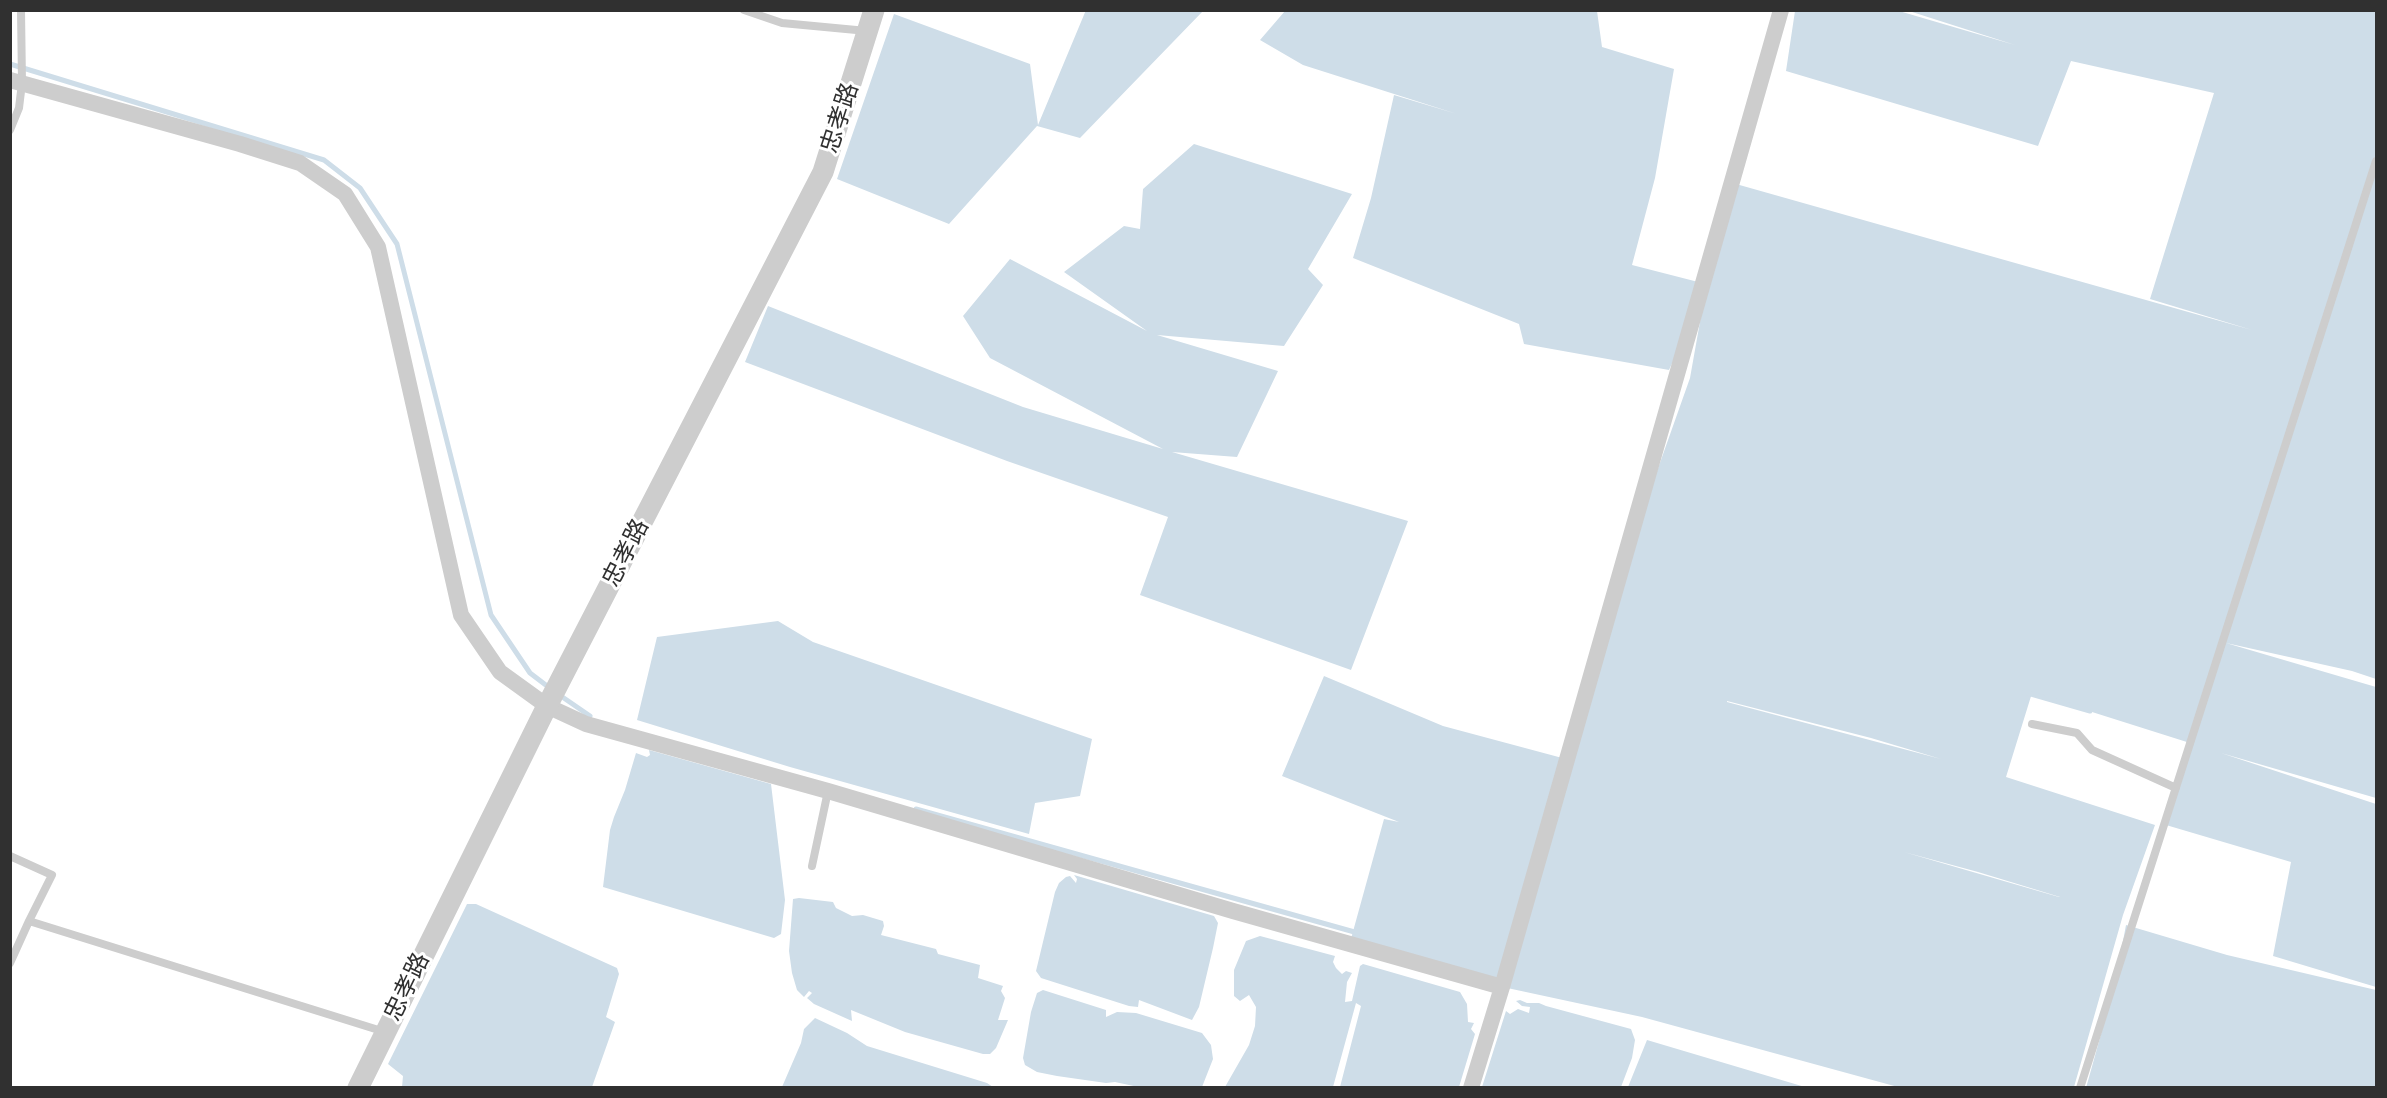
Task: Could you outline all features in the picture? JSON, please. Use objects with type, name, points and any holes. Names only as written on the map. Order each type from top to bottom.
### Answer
[{"type":"street","name":"忠孝路","points":[[358,1088],[548,706],[823,172],[874,10]]},
{"type":"street","points":[[1471,1088],[1502,987],[1781,10]]},
{"type":"street","points":[[16,82],[240,144],[300,163],[345,194],[378,247],[460,615],[500,672],[548,706],[585,724],[828,791],[1233,911],[1502,987]]},
{"type":"lane","points":[[10,130],[20,108],[16,82],[21,10]]},
{"type":"lane","points":[[744,10],[782,23],[868,31]]},
{"type":"lane","points":[[2080,1088],[2376,161]]},
{"type":"lane","points":[[2032,724],[2077,733],[2092,750],[2176,788]]},
{"type":"lane","points":[[812,866],[828,791]]},
{"type":"lane","points":[[10,856],[52,875],[10,963]]},
{"type":"lane","points":[[29,921],[385,1032]]},
{"type":"shaded area","points":[[1086,10],[1203,11],[1080,138],[1037,126],[949,224],[837,179],[894,14],[1030,64],[1038,125]]},
{"type":"shaded area","points":[[1285,11],[1597,11],[1602,47],[1674,69],[1655,178],[1632,265],[1706,284],[1736,184],[2252,330],[2150,299],[2214,93],[2071,61],[2038,146],[1786,71],[1795,11],[1899,11],[2015,45],[1909,11],[2376,11],[2376,679],[2352,671],[2226,643],[2376,687],[2376,798],[2221,753],[2376,804],[2376,987],[2273,956],[2291,862],[2166,825],[2190,743],[2032,693],[2006,777],[2155,825],[2123,915],[2074,1087],[1898,1087],[1642,1017],[1498,986],[1349,946],[1384,819],[1399,822],[1282,776],[1324,676],[1443,726],[1566,759],[1622,570],[1690,378],[1706,288],[1669,370],[1524,344],[1519,324],[1353,258],[1371,198],[1394,95],[1457,114],[1303,65],[1260,40]],"holes":[[[1727,702],[1871,738],[1941,759]],[[1904,852],[1978,872],[2060,897],[2059,897]]]},
{"type":"shaded area","points":[[1194,144],[1352,194],[1308,269],[1323,285],[1284,346],[1157,335],[1278,371],[1237,457],[1172,452],[1408,521],[1351,670],[1140,595],[1168,517],[1007,461],[745,362],[768,306],[1023,407],[1163,449],[990,358],[963,316],[1010,259],[1147,331],[1064,272],[1124,226],[1140,229],[1143,189]]},
{"type":"shaded area","points":[[778,621],[813,642],[1092,739],[1080,796],[1035,803],[1029,834],[790,767],[637,720],[657,637]]},
{"type":"shaded area","points":[[649,750],[771,784],[785,900],[781,934],[774,938],[603,887],[610,830],[614,817],[636,753],[647,757],[650,755]]},
{"type":"shaded area","points":[[1074,875],[1214,916],[1218,923],[1213,948],[1199,1007],[1192,1020],[1139,1000],[1138,1007],[1129,1006],[1041,978],[1036,971],[1055,892],[1059,883],[1066,877],[1070,876],[1076,883],[1077,879]]},
{"type":"shaded area","points":[[793,899],[833,902],[836,908],[852,916],[863,915],[883,921],[881,935],[936,949],[938,954],[980,965],[978,978],[1003,986],[1001,991],[1005,998],[998,1020],[1008,1020],[996,1048],[990,1054],[983,1054],[905,1032],[851,1010],[852,1021],[814,1004],[807,998],[812,993],[809,991],[804,997],[797,990],[789,951]]},
{"type":"shaded area","points":[[467,904],[476,904],[617,968],[619,974],[606,1017],[615,1022],[592,1087],[402,1087],[403,1076],[388,1064]]},
{"type":"shaded area","points":[[2126,925],[2227,955],[2376,990],[2376,1087],[2086,1088],[2115,984]]},
{"type":"shaded area","points":[[1260,936],[1335,956],[1333,962],[1342,974],[1346,971],[1352,973],[1347,982],[1345,1002],[1352,1001],[1360,966],[1363,964],[1460,992],[1467,1004],[1468,1022],[1474,1023],[1471,1029],[1475,1034],[1459,1087],[1340,1087],[1361,1006],[1356,1003],[1333,1087],[1225,1087],[1249,1045],[1255,1026],[1256,1007],[1249,995],[1240,1001],[1234,996],[1234,970],[1246,941]]},
{"type":"shaded area","points":[[1043,990],[1106,1010],[1106,1017],[1117,1012],[1136,1013],[1202,1033],[1211,1045],[1213,1059],[1202,1087],[1143,1088],[1115,1082],[1106,1083],[1057,1076],[1037,1072],[1025,1065],[1023,1058],[1031,1012],[1037,993]]},
{"type":"shaded area","points":[[1516,1001],[1527,1003],[1539,1003],[1631,1029],[1635,1040],[1632,1058],[1621,1087],[1482,1087],[1506,1011],[1510,1014],[1518,1009],[1529,1013],[1530,1007],[1522,1006]]},
{"type":"shaded area","points":[[815,1018],[847,1033],[867,1046],[987,1083],[993,1087],[782,1087],[801,1043],[804,1029]]},
{"type":"shaded area","points":[[1647,1040],[1805,1087],[1628,1087]]},
{"type":"waterway","points":[[10,64],[324,160],[360,188],[397,244],[491,615],[530,673],[551,689]]},
{"type":"waterway","points":[[2024,692],[2090,711]]},
{"type":"waterway","points":[[558,694],[590,716]]},
{"type":"waterway","points":[[916,809],[1358,933]]}]
